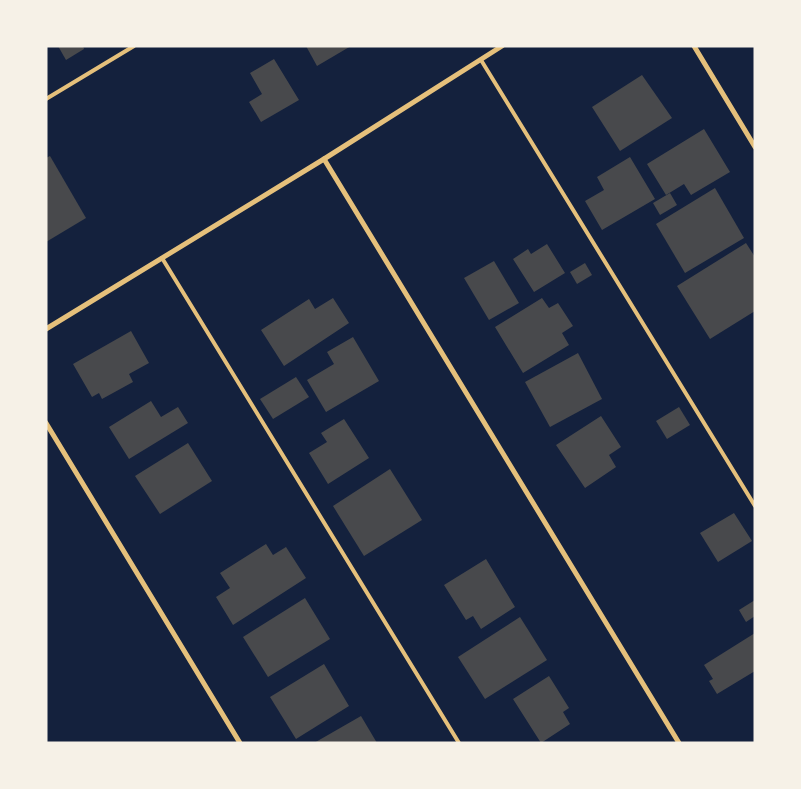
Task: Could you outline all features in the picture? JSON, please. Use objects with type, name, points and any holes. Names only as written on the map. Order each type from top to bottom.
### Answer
[{"type":"street","points":[[46,328],[324,159],[502,46]]},
{"type":"street","points":[[694,46],[755,147]]},
{"type":"street","points":[[324,159],[679,743]]},
{"type":"street","points":[[46,423],[240,743]]},
{"type":"lane","points":[[46,99],[134,46]]},
{"type":"lane","points":[[480,60],[755,506]]},
{"type":"lane","points":[[162,258],[459,743]]},
{"type":"building","points":[[58,46],[83,46],[84,49],[66,60]]},
{"type":"building","points":[[306,46],[351,46],[317,66]]},
{"type":"building","points":[[274,59],[299,100],[261,122],[249,102],[262,94],[250,73]]},
{"type":"building","points":[[642,75],[672,118],[620,151],[592,107]]},
{"type":"building","points":[[704,129],[730,172],[691,195],[684,184],[666,195],[647,164]]},
{"type":"building","points":[[50,156],[86,218],[46,242],[46,158]]},
{"type":"building","points":[[630,157],[655,199],[602,230],[585,201],[604,190],[597,177]]},
{"type":"building","points":[[715,188],[744,238],[685,273],[656,224]]},
{"type":"building","points":[[670,193],[677,205],[660,215],[653,203]]},
{"type":"building","points":[[746,243],[755,257],[755,311],[710,339],[677,286]]},
{"type":"building","points":[[547,244],[565,273],[534,292],[513,259],[528,249],[531,254]]},
{"type":"building","points":[[494,261],[519,303],[489,320],[464,278]]},
{"type":"building","points":[[585,263],[592,275],[577,284],[570,272]]},
{"type":"building","points":[[333,298],[349,323],[284,366],[261,330],[309,299],[315,309]]},
{"type":"building","points":[[542,298],[549,308],[558,303],[573,326],[562,333],[569,345],[523,373],[495,327]]},
{"type":"building","points":[[131,331],[149,363],[129,374],[133,382],[102,399],[99,393],[92,397],[73,364]]},
{"type":"building","points":[[353,337],[379,381],[326,412],[307,380],[334,364],[327,352]]},
{"type":"building","points":[[578,353],[602,399],[550,427],[525,382]]},
{"type":"building","points":[[296,377],[309,397],[273,419],[260,399]]},
{"type":"building","points":[[151,401],[161,417],[178,407],[188,423],[129,459],[109,427]]},
{"type":"building","points":[[679,407],[690,425],[667,439],[656,421]]},
{"type":"building","points":[[601,416],[621,447],[609,455],[616,467],[585,488],[556,445]]},
{"type":"building","points":[[344,419],[369,458],[328,484],[309,453],[327,442],[321,433]]},
{"type":"building","points":[[188,443],[212,481],[160,514],[135,476]]},
{"type":"building","points":[[390,469],[422,520],[364,556],[333,506]]},
{"type":"building","points":[[734,513],[752,541],[718,562],[700,533]]},
{"type":"building","points":[[266,544],[273,555],[286,547],[306,578],[233,625],[216,597],[230,588],[220,573]]},
{"type":"building","points":[[486,559],[515,607],[481,629],[473,616],[466,620],[444,585]]},
{"type":"building","points":[[305,598],[330,639],[268,677],[243,637]]},
{"type":"building","points":[[755,600],[755,616],[746,622],[739,610]]},
{"type":"building","points":[[520,617],[547,660],[485,699],[458,657]]},
{"type":"building","points":[[755,633],[755,671],[717,694],[709,681],[713,679],[704,665]]},
{"type":"building","points":[[324,664],[349,706],[296,739],[270,697]]},
{"type":"building","points":[[549,676],[569,708],[563,712],[570,724],[541,743],[513,699]]},
{"type":"building","points":[[361,716],[377,743],[314,743]]}]
